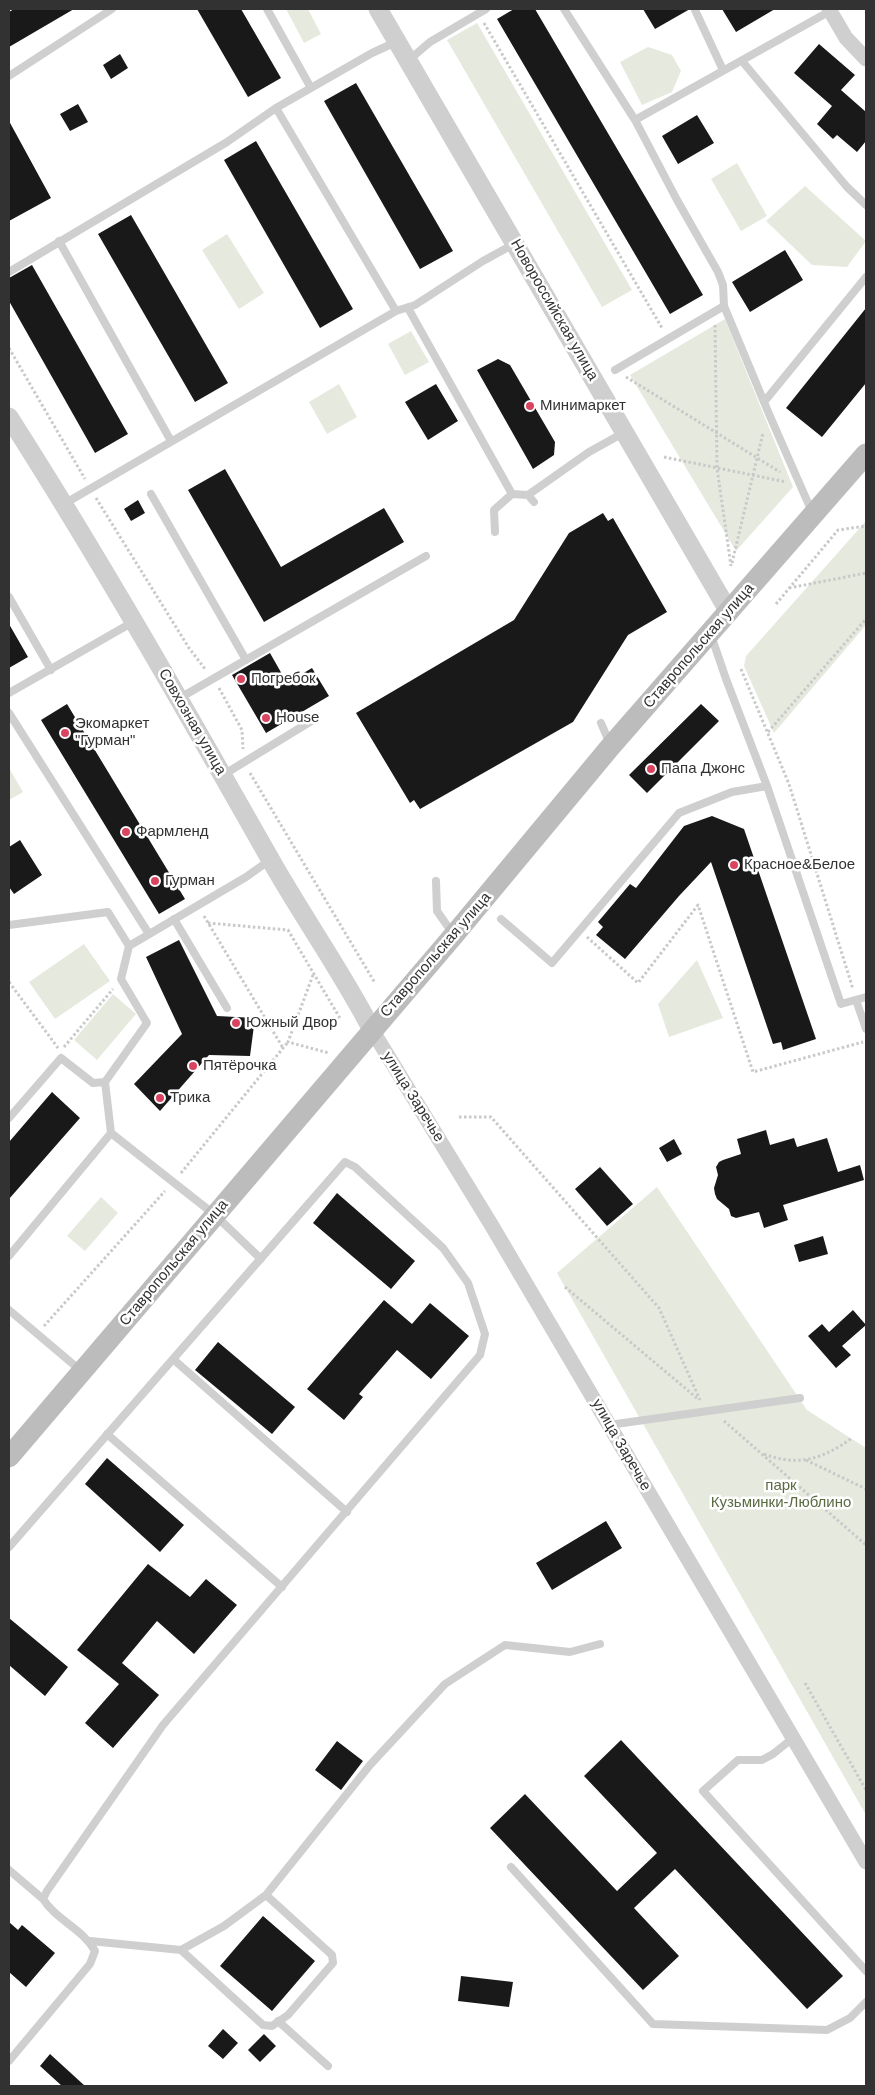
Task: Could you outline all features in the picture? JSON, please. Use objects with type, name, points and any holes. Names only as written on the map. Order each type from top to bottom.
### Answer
[{"type":"main road","name":"Ставропольская улица","points":[[9,1457],[454,935],[611,746],[814,516],[866,454]]},
{"type":"street","name":"Новороссийская улица","points":[[378,9],[729,612]]},
{"type":"street","points":[[831,10],[846,38],[866,59]]},
{"type":"street","name":"Совхозная улица","points":[[9,417],[64,504],[134,622],[270,860],[358,1002],[372,1030]]},
{"type":"street","name":"улица Заречье","points":[[372,1030],[492,1226],[866,1862]]},
{"type":"lane","points":[[9,76],[112,9]]},
{"type":"lane","points":[[267,9],[311,88]]},
{"type":"lane","points":[[408,60],[430,42],[486,9]]},
{"type":"lane","points":[[564,9],[635,120],[718,272],[723,285],[724,306],[814,516]]},
{"type":"lane","points":[[695,10],[723,70]]},
{"type":"lane","points":[[635,120],[831,10]]},
{"type":"lane","points":[[9,272],[227,142],[276,108],[372,53],[397,42]]},
{"type":"lane","points":[[742,61],[847,187],[866,205]]},
{"type":"lane","points":[[276,108],[396,311]]},
{"type":"lane","points":[[59,242],[171,440]]},
{"type":"lane","points":[[64,504],[171,440],[396,311],[415,305],[483,261],[514,244]]},
{"type":"lane","points":[[764,402],[866,277]]},
{"type":"lane","points":[[615,370],[724,306]]},
{"type":"lane","points":[[408,308],[512,494]]},
{"type":"lane","points":[[528,496],[588,452],[625,432]]},
{"type":"lane","points":[[151,494],[246,660]]},
{"type":"lane","points":[[495,532],[494,510],[512,494],[528,496],[534,502]]},
{"type":"lane","points":[[178,699],[426,556]]},
{"type":"lane","points":[[9,597],[51,670]]},
{"type":"lane","points":[[9,693],[134,622]]},
{"type":"lane","points":[[711,633],[726,679],[767,786],[841,1004],[866,997]]},
{"type":"lane","points":[[9,713],[150,934]]},
{"type":"lane","points":[[223,775],[313,720]]},
{"type":"lane","points":[[601,723],[611,746]]},
{"type":"lane","points":[[501,919],[552,963],[678,813],[732,792],[767,786]]},
{"type":"lane","points":[[129,946],[246,877],[270,860]]},
{"type":"lane","points":[[436,881],[437,912],[454,935]]},
{"type":"lane","points":[[9,926],[108,912],[129,946],[121,979],[147,1023],[105,1082],[111,1133],[214,1215],[261,1259]]},
{"type":"lane","points":[[174,919],[227,1008]]},
{"type":"lane","points":[[856,1000],[866,1029]]},
{"type":"lane","points":[[9,1118],[61,1058],[93,1083],[105,1082]]},
{"type":"lane","points":[[9,1256],[111,1133]]},
{"type":"lane","points":[[9,1547],[345,1162],[355,1167],[443,1248],[468,1283],[486,1334],[480,1355],[163,1725],[43,1899]]},
{"type":"lane","points":[[9,1310],[82,1371]]},
{"type":"lane","points":[[174,1359],[347,1512]]},
{"type":"lane","points":[[610,1425],[800,1398]]},
{"type":"lane","points":[[108,1434],[282,1587]]},
{"type":"lane","points":[[90,1941],[181,1950],[224,1926],[266,1895],[370,1765],[445,1684],[505,1645],[570,1652],[600,1644]]},
{"type":"lane","points":[[793,1738],[762,1760],[738,1760],[703,1791],[866,1971]]},
{"type":"lane","points":[[511,1867],[653,2024],[827,2030],[850,2018],[866,2002]]},
{"type":"lane","points":[[9,1870],[43,1899],[48,1907],[90,1941],[95,1951],[90,1964],[9,2061]]},
{"type":"lane","points":[[181,1950],[263,2025],[272,2026],[288,2014],[333,1963],[332,1955],[266,1895]]},
{"type":"lane","points":[[278,2021],[328,2066]]},
{"type":"path","points":[[478,13],[668,338]]},
{"type":"path","points":[[716,311],[715,431],[717,468],[731,566],[756,457],[769,414]]},
{"type":"path","points":[[9,348],[90,488],[189,648],[213,679],[242,730],[243,763],[375,983]]},
{"type":"path","points":[[615,370],[799,484]]},
{"type":"path","points":[[664,457],[799,484]]},
{"type":"path","points":[[776,604],[838,530],[866,526]]},
{"type":"path","points":[[789,588],[866,573]]},
{"type":"path","points":[[768,732],[866,619]]},
{"type":"path","points":[[740,669],[790,784],[856,1000]]},
{"type":"path","points":[[198,905],[283,1048]]},
{"type":"path","points":[[580,930],[638,983],[698,906],[753,1072],[866,1041]]},
{"type":"path","points":[[208,923],[288,930],[340,1020]]},
{"type":"path","points":[[37,1333],[174,1182],[288,1042],[314,974]]},
{"type":"path","points":[[9,982],[60,1051],[121,979]]},
{"type":"path","points":[[288,1042],[334,1054]]},
{"type":"path","points":[[459,1117],[491,1117],[659,1308],[702,1402]]},
{"type":"path","points":[[761,1453],[780,1460],[806,1460],[818,1458],[837,1449],[852,1438]]},
{"type":"path","points":[[806,1460],[866,1488]]},
{"type":"path","points":[[805,1683],[866,1790]]},
{"type":"green space","points":[[286,9],[308,9],[321,34],[304,43]]},
{"type":"green space","points":[[477,23],[632,290],[602,307],[447,40]]},
{"type":"green space","points":[[648,47],[672,55],[681,71],[672,92],[642,105],[620,62]]},
{"type":"green space","points":[[737,163],[767,216],[741,231],[711,179]]},
{"type":"green space","points":[[805,186],[866,241],[847,267],[812,265],[766,221]]},
{"type":"green space","points":[[227,234],[264,293],[239,309],[202,250]]},
{"type":"green space","points":[[725,319],[793,487],[736,551],[630,375]]},
{"type":"green space","points":[[411,331],[429,362],[405,375],[388,344]]},
{"type":"green space","points":[[339,384],[357,417],[327,434],[309,402]]},
{"type":"green space","points":[[866,521],[866,625],[774,733],[744,666],[746,656]]},
{"type":"green space","points":[[9,768],[23,792],[9,800]]},
{"type":"green space","points":[[84,944],[110,981],[55,1019],[29,982]]},
{"type":"green space","points":[[697,960],[723,1018],[669,1037],[658,1004]]},
{"type":"green space","points":[[113,994],[136,1014],[97,1060],[74,1040]]},
{"type":"green space","name":"парк Кузьминки-Люблино","points":[[657,1187],[807,1410],[866,1448],[866,1815],[557,1273]]},
{"type":"green space","points":[[101,1197],[118,1213],[85,1251],[67,1236]]},
{"type":"building","points":[[14,9],[74,9],[9,47],[9,12]]},
{"type":"building","points":[[197,9],[241,9],[281,78],[248,97]]},
{"type":"building","points":[[514,9],[535,9],[703,295],[670,314],[497,19]]},
{"type":"building","points":[[643,9],[690,9],[655,29]]},
{"type":"building","points":[[722,9],[775,9],[736,32]]},
{"type":"building","points":[[819,44],[855,75],[841,90],[866,112],[866,141],[857,152],[837,135],[833,139],[817,124],[832,106],[794,73]]},
{"type":"building","points":[[120,54],[128,68],[111,79],[103,65]]},
{"type":"building","points":[[356,83],[453,251],[420,269],[324,101]]},
{"type":"building","points":[[78,104],[88,122],[70,131],[60,114]]},
{"type":"building","points":[[697,115],[714,143],[678,164],[662,136]]},
{"type":"building","points":[[9,121],[51,198],[9,221]]},
{"type":"building","points":[[256,141],[353,309],[320,328],[224,160]]},
{"type":"building","points":[[131,215],[228,383],[195,402],[98,234]]},
{"type":"building","points":[[785,250],[803,280],[750,312],[732,282]]},
{"type":"building","points":[[32,265],[128,434],[95,453],[9,301],[9,278]]},
{"type":"building","points":[[866,308],[866,383],[822,437],[786,408]]},
{"type":"building","points":[[498,359],[510,365],[555,442],[554,455],[533,469],[477,370]]},
{"type":"building","points":[[436,384],[458,421],[428,440],[405,402]]},
{"type":"building","points":[[225,469],[281,567],[384,508],[404,542],[264,622],[188,490]]},
{"type":"building","points":[[138,500],[145,513],[131,521],[124,509]]},
{"type":"building","points":[[603,513],[608,521],[613,518],[667,612],[628,635],[573,722],[420,809],[414,800],[410,803],[356,713],[514,620],[569,533]]},
{"type":"building","points":[[9,624],[28,657],[9,668]]},
{"type":"building","points":[[270,653],[287,683],[312,668],[329,696],[266,733],[232,675]]},
{"type":"building","points":[[67,704],[185,899],[159,914],[41,720]]},
{"type":"building","points":[[701,704],[719,721],[647,793],[629,775]]},
{"type":"building","points":[[712,816],[744,829],[816,1039],[783,1050],[781,1042],[773,1044],[711,862],[625,959],[596,935],[603,927],[598,922],[630,884],[636,888],[684,826]]},
{"type":"building","points":[[20,840],[42,875],[14,894],[9,887],[9,847]]},
{"type":"building","points":[[179,940],[217,1016],[255,1018],[250,1056],[209,1055],[160,1111],[134,1084],[182,1034],[146,957]]},
{"type":"building","points":[[52,1092],[80,1118],[9,1199],[9,1142]]},
{"type":"building","points":[[766,1130],[770,1145],[794,1138],[797,1147],[827,1138],[838,1172],[860,1165],[864,1180],[783,1205],[788,1220],[764,1228],[759,1212],[736,1218],[731,1216],[729,1209],[717,1199],[715,1194],[714,1188],[718,1175],[716,1167],[719,1162],[741,1154],[737,1139]]},
{"type":"building","points":[[674,1139],[682,1154],[667,1162],[659,1148]]},
{"type":"building","points":[[600,1167],[633,1204],[607,1226],[575,1189]]},
{"type":"building","points":[[337,1193],[415,1261],[391,1289],[313,1223]]},
{"type":"building","points":[[823,1236],[828,1254],[799,1262],[794,1245]]},
{"type":"building","points":[[384,1300],[412,1324],[430,1303],[469,1336],[431,1379],[397,1350],[359,1394],[363,1397],[344,1420],[307,1389]]},
{"type":"building","points":[[853,1310],[866,1325],[842,1346],[851,1355],[836,1368],[808,1336],[822,1324],[829,1332]]},
{"type":"building","points":[[218,1342],[295,1407],[272,1434],[195,1370]]},
{"type":"building","points":[[107,1458],[184,1525],[160,1552],[85,1484]]},
{"type":"building","points":[[606,1521],[622,1548],[552,1590],[536,1563]]},
{"type":"building","points":[[148,1564],[190,1597],[206,1579],[237,1605],[194,1654],[157,1621],[122,1663],[159,1695],[113,1748],[85,1723],[119,1684],[77,1650]]},
{"type":"building","points":[[9,1618],[68,1667],[45,1696],[9,1665]]},
{"type":"building","points":[[621,1740],[843,1976],[807,2009],[675,1869],[634,1908],[679,1956],[643,1990],[490,1828],[525,1794],[617,1891],[657,1853],[584,1776]]},
{"type":"building","points":[[337,1741],[363,1761],[341,1790],[315,1770]]},
{"type":"building","points":[[263,1916],[315,1961],[272,2011],[220,1966]]},
{"type":"building","points":[[9,1922],[18,1930],[22,1925],[55,1953],[26,1987],[9,1972]]},
{"type":"building","points":[[461,1976],[513,1982],[509,2007],[458,2001]]},
{"type":"building","points":[[223,2029],[238,2043],[223,2059],[208,2046]]},
{"type":"building","points":[[264,2034],[276,2046],[260,2062],[248,2050]]},
{"type":"building","points":[[50,2054],[85,2086],[62,2086],[40,2066]]},
{"type":"place","name":"Минимаркет","points":[[530,406]]},
{"type":"place","name":"Погребок","points":[[241,679]]},
{"type":"place","name":"House","points":[[266,718]]},
{"type":"place","name":"Экомаркет \"Гурман\"","points":[[65,733]]},
{"type":"place","name":"Папа Джонс","points":[[651,769]]},
{"type":"place","name":"Фармленд","points":[[126,832]]},
{"type":"place","name":"Красное&Белое","points":[[734,865]]},
{"type":"place","name":"Гурман","points":[[155,881]]},
{"type":"place","name":"Южный Двор","points":[[236,1023]]},
{"type":"place","name":"Пятёрочка","points":[[193,1066]]},
{"type":"place","name":"Трика","points":[[160,1098]]}]
